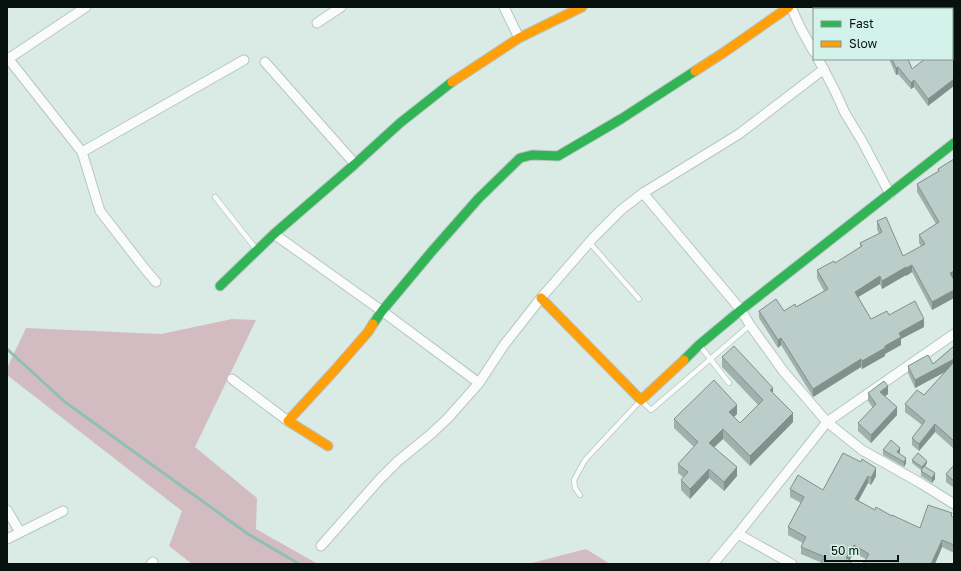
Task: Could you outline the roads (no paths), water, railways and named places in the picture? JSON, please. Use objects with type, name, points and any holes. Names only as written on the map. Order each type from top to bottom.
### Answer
[{"type":"street","points":[[86,7],[8,58],[82,152],[100,211],[156,282]]},
{"type":"street","points":[[317,23],[341,7]]},
{"type":"street","points":[[504,7],[519,38]]},
{"type":"street","points":[[220,286],[274,234],[355,164],[400,122],[448,86],[519,38],[582,7]]},
{"type":"street","points":[[288,421],[368,332],[382,311],[433,250],[478,199],[520,158],[532,155],[558,156],[621,119],[723,53],[790,7],[813,50]]},
{"type":"street","points":[[82,152],[244,60]]},
{"type":"street","points":[[819,60],[845,113],[862,141],[890,194]]},
{"type":"street","points":[[265,62],[355,164]]},
{"type":"street","points":[[321,546],[379,480],[398,461],[448,418],[479,383],[504,345],[541,298],[589,242],[621,210],[643,193],[739,134],[824,69]]},
{"type":"street","points":[[541,298],[641,400],[699,345],[741,310],[954,143]]},
{"type":"street","points":[[643,193],[741,310],[784,372],[827,422],[862,450],[954,504]]},
{"type":"street","points":[[274,234],[382,311],[479,383]]},
{"type":"street","points":[[713,564],[827,422],[954,334]]},
{"type":"street","points":[[232,379],[288,421],[328,446]]},
{"type":"street","points":[[7,510],[20,532]]},
{"type":"street","points":[[7,539],[63,510]]},
{"type":"street","points":[[738,534],[792,564]]},
{"type":"lane","points":[[216,197],[257,250]]},
{"type":"lane","points":[[589,242],[639,300]]},
{"type":"lane","points":[[580,495],[574,480],[584,460],[641,400],[651,410],[750,325]]},
{"type":"lane","points":[[699,345],[729,383]]},
{"type":"waterway","points":[[7,349],[65,402],[248,534],[299,564]]}]
